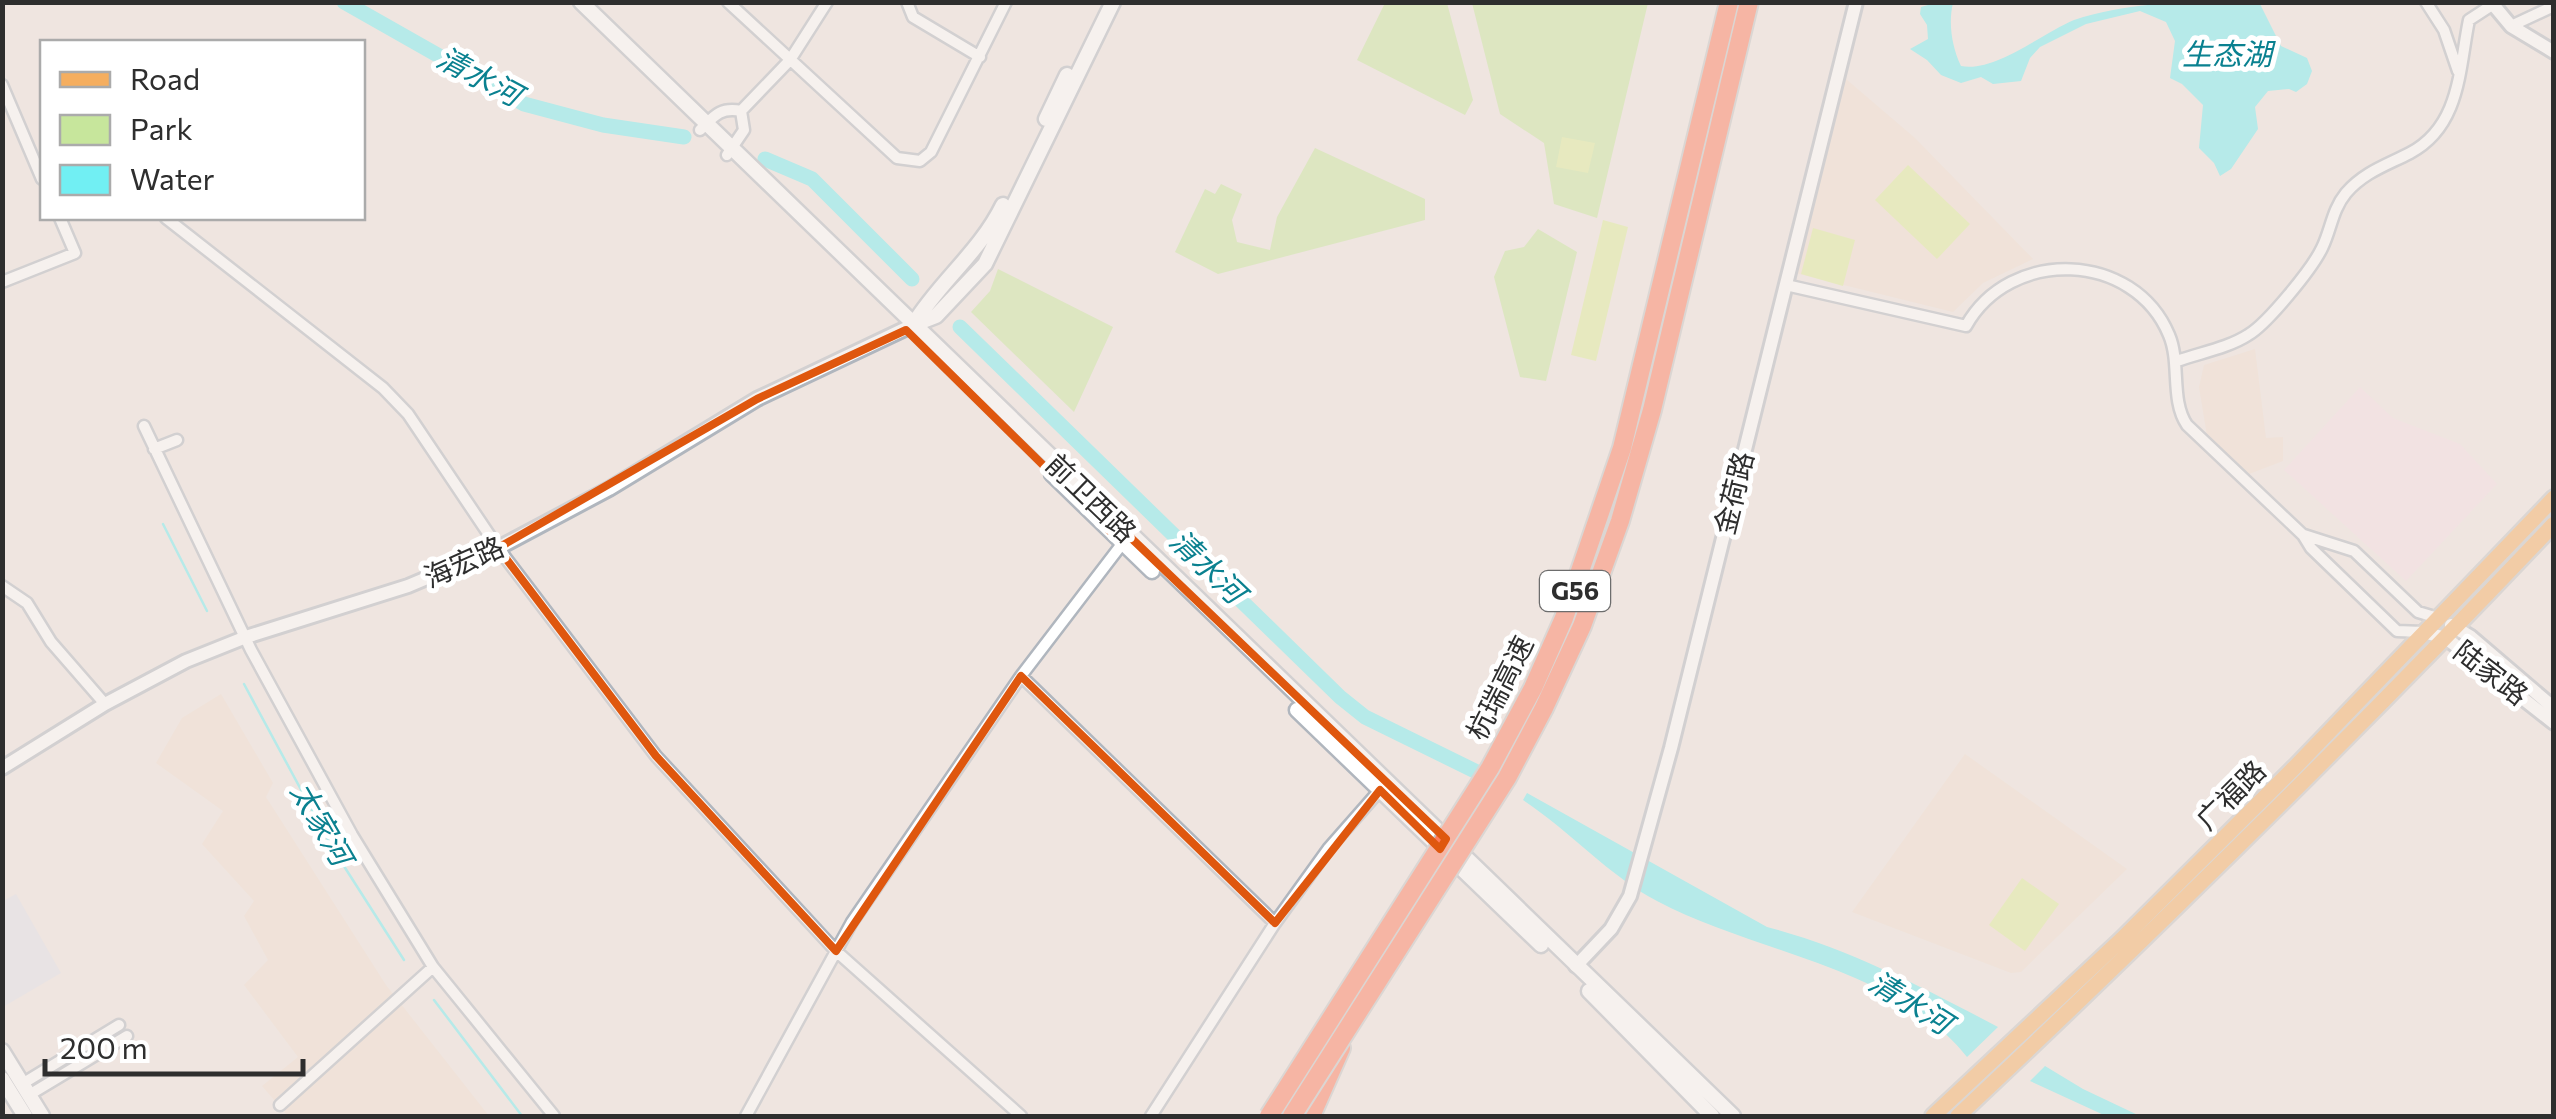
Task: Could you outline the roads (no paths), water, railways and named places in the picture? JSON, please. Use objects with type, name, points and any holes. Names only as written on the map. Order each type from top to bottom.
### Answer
[{"type":"highway","name":"杭瑞高速","points":[[1270,1116],[1497,757],[1564,618],[1602,515],[1634,405],[1729,2]]},
{"type":"highway","name":"杭瑞高速","points":[[1292,1116],[1520,755],[1596,590],[1652,410],[1749,2]]},
{"type":"highway","points":[[1311,1116],[1360,1010]]},
{"type":"main road","name":"前卫西路","points":[[568,2],[730,152],[1570,972],[1712,1116]]},
{"type":"main road","name":"前卫西路","points":[[580,2],[703,127]]},
{"type":"main road","name":"海宏路","points":[[909,328],[981,244],[996,220],[1102,2]]},
{"type":"main road","name":"海宏路","points":[[909,328],[936,316],[986,264],[1113,2]]},
{"type":"main road","name":"广福路","points":[[1933,1116],[2194,868],[2554,498]]},
{"type":"main road","name":"广福路","points":[[1958,1116],[2132,952],[2554,524]]},
{"type":"main road","name":"前卫西路","points":[[1126,540],[1732,1116]]},
{"type":"main road","points":[[2,1051],[42,1116]]},
{"type":"main road","points":[[2,1079],[25,1116]]},
{"type":"street","points":[[728,2],[897,158],[920,161],[930,152],[1006,2]]},
{"type":"street","points":[[741,111],[790,60],[827,2]]},
{"type":"street","points":[[907,2],[914,17],[980,57]]},
{"type":"street","name":"金荷路","points":[[1576,966],[1611,929],[1630,896],[1676,729],[1856,2]]},
{"type":"street","points":[[2426,2],[2444,30],[2461,82]]},
{"type":"street","points":[[2176,361],[2246,337],[2264,323],[2316,258],[2335,210],[2350,189],[2368,172],[2412,152],[2428,140],[2452,106],[2461,82],[2461,58],[2469,20],[2492,4],[2511,26],[2554,52]]},
{"type":"street","points":[[2511,26],[2554,6]]},
{"type":"street","points":[[2,84],[40,172]]},
{"type":"street","points":[[703,127],[716,113],[728,109],[741,111]]},
{"type":"street","points":[[730,152],[744,130],[741,111]]},
{"type":"street","points":[[2,282],[75,253],[61,220]]},
{"type":"street","points":[[169,220],[368,377],[408,414],[498,548],[656,756],[836,951],[1020,1116]]},
{"type":"street","points":[[1786,285],[1966,326],[1984,303],[2008,285],[2061,266],[2128,286],[2149,304],[2170,338],[2179,406],[2187,426],[2303,535],[2311,548],[2396,630],[2424,632]]},
{"type":"street","name":"海宏路","points":[[2,768],[105,704],[186,660],[408,586],[498,548],[609,489],[756,399],[909,328]]},
{"type":"street","points":[[144,426],[246,637],[352,835],[433,967],[554,1116]]},
{"type":"street","points":[[154,449],[177,440]]},
{"type":"street","points":[[2303,535],[2354,551],[2418,612],[2438,618]]},
{"type":"street","points":[[746,1116],[836,951],[1021,676],[1126,540]]},
{"type":"street","points":[[2,586],[28,603],[50,642],[105,704]]},
{"type":"street","name":"陆家路","points":[[2438,618],[2554,723]]},
{"type":"street","name":"陆家路","points":[[2424,632],[2451,632],[2554,708]]},
{"type":"street","points":[[1021,676],[1274,923]]},
{"type":"street","points":[[1151,1116],[1274,923],[1329,848],[1380,790]]},
{"type":"street","points":[[280,1105],[433,967]]},
{"type":"street","points":[[26,1090],[119,1025]]},
{"type":"street","points":[[26,1090],[127,1036]]},
{"type":"water","name":"生态湖","points":[[2259,2],[2281,46],[2307,58],[2312,71],[2307,84],[2296,92],[2268,91],[2255,107],[2258,129],[2231,169],[2220,176],[2199,148],[2203,105],[2170,78],[2175,41],[2166,22],[2140,11],[2086,24],[2040,47],[2030,58],[2021,81],[1993,84],[1981,77],[1961,83],[1941,75],[1910,49],[1928,39],[1921,7],[1953,3],[1955,51],[1961,66],[1974,67],[2003,58],[2074,20],[2097,13],[2166,4]]},
{"type":"water","points":[[1527,793],[1767,927],[1856,958],[1998,1027],[1967,1057],[1937,1027],[1903,1002],[1864,982],[1657,901],[1605,866],[1523,800]]},
{"type":"water","points":[[2045,1066],[2140,1116],[2106,1116],[2030,1081]]},
{"type":"waterway","name":"清水河","points":[[344,2],[524,104],[603,125],[684,137]]},
{"type":"waterway","name":"清水河","points":[[765,159],[812,179],[912,279]]},
{"type":"waterway","name":"清水河","points":[[960,327],[1340,697],[1365,717],[1479,773]]},
{"type":"waterway","name":"太家河","points":[[163,524],[207,611]]},
{"type":"waterway","name":"太家河","points":[[244,684],[333,849],[404,960]]},
{"type":"waterway","name":"太家河","points":[[434,1000],[522,1116]]}]
